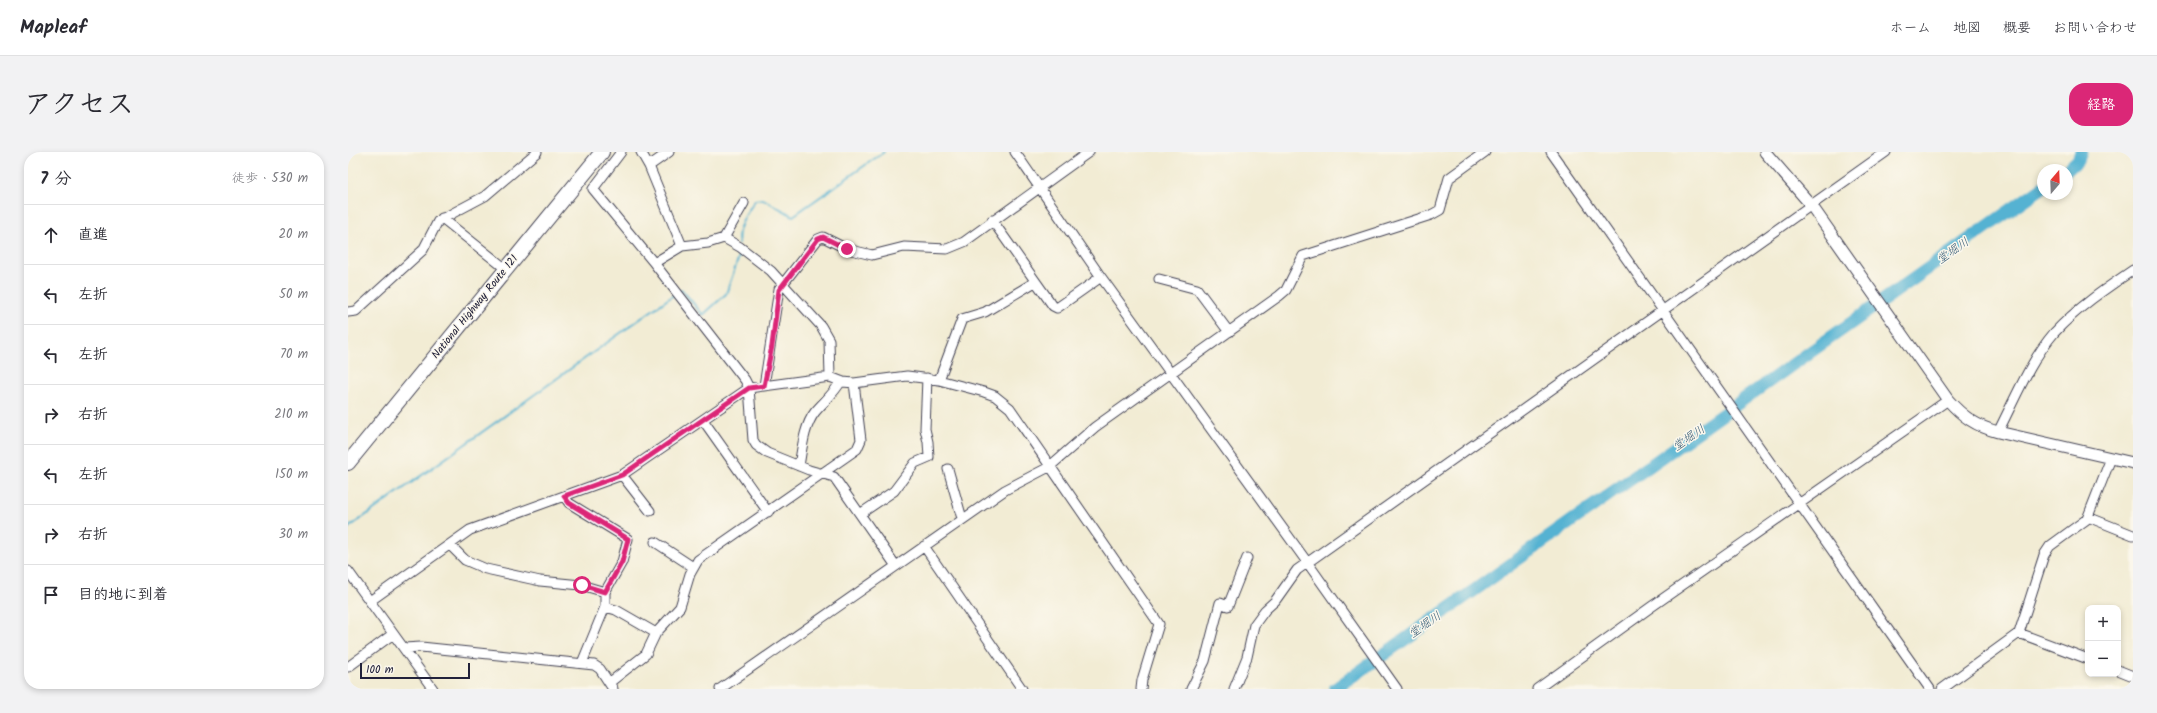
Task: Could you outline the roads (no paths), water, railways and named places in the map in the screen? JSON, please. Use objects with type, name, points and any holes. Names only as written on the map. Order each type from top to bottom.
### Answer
[{"type":"highway","name":"National Highway Route 121","points":[[348,463],[602,152]]},
{"type":"street","points":[[348,312],[356,311],[423,250],[438,221],[489,193],[515,169],[537,152]]},
{"type":"street","points":[[621,152],[593,189],[654,262],[749,388],[753,440],[756,445],[767,453],[799,466],[825,473],[836,479],[896,566]]},
{"type":"street","points":[[641,152],[649,166],[682,246]]},
{"type":"street","points":[[649,166],[669,152]]},
{"type":"street","points":[[1014,152],[1100,277],[1172,373],[1397,689]]},
{"type":"street","points":[[764,386],[772,346],[779,290],[818,239],[823,237],[847,249],[872,255],[904,247],[947,249],[964,242],[992,220],[1089,152]]},
{"type":"street","points":[[720,689],[1005,490],[1049,467],[1095,427],[1286,290],[1303,256],[1431,215],[1440,210],[1449,178],[1485,152]]},
{"type":"street","points":[[1551,152],[1930,689]]},
{"type":"street","points":[[1765,152],[1811,205],[1948,400],[1965,418],[1978,426],[1998,432],[2133,463]]},
{"type":"street","points":[[1234,689],[1246,657],[1254,625],[1265,610],[1276,601],[1297,570],[1886,152]]},
{"type":"street","points":[[654,262],[682,246],[708,243],[724,238],[744,203]]},
{"type":"street","points":[[442,218],[506,269]]},
{"type":"street","points":[[992,220],[1053,306],[1057,308],[1100,277]]},
{"type":"street","points":[[724,238],[759,261],[784,284],[821,326],[829,340],[830,377]]},
{"type":"street","points":[[1998,432],[2031,368],[2054,334],[2084,304],[2133,270]]},
{"type":"street","points":[[1159,279],[1197,289],[1229,332]]},
{"type":"street","points":[[939,380],[962,319],[985,312],[1035,282]]},
{"type":"street","points":[[370,601],[478,527],[622,475],[749,388],[830,377],[841,381],[854,382],[907,376],[927,378],[984,392],[995,396],[1010,408],[1049,467],[1159,624],[1139,688]]},
{"type":"street","points":[[860,514],[894,490],[915,463],[929,457],[928,442],[924,429],[927,378]]},
{"type":"street","points":[[799,466],[812,419],[836,390],[841,381]]},
{"type":"street","points":[[404,648],[421,647],[582,663],[597,667],[611,686],[646,654],[656,633],[680,607],[693,567],[701,558],[825,473],[853,452],[861,440],[854,382]]},
{"type":"street","points":[[1537,689],[1651,606],[1948,400]]},
{"type":"street","points":[[703,420],[768,512]]},
{"type":"street","points":[[1942,689],[2018,633],[2044,555],[2050,546],[2077,528],[2088,517],[2111,458]]},
{"type":"street","points":[[948,469],[961,515],[964,518]]},
{"type":"street","points":[[622,475],[650,511]]},
{"type":"street","points":[[564,496],[569,503],[628,539],[622,562],[605,592],[605,607],[582,663]]},
{"type":"street","points":[[2088,517],[2133,536]]},
{"type":"street","points":[[655,542],[693,567]]},
{"type":"street","points":[[450,545],[465,560],[486,569],[540,581],[582,585],[605,592]]},
{"type":"street","points":[[924,546],[1022,689]]},
{"type":"street","points":[[1191,689],[1205,661],[1220,603],[1228,606],[1246,558]]},
{"type":"street","points":[[348,571],[433,689]]},
{"type":"street","points":[[605,607],[616,610],[656,633]]},
{"type":"street","points":[[2018,633],[2085,658]]},
{"type":"street","points":[[348,667],[393,634]]},
{"type":"street","points":[[2121,671],[2133,676]]},
{"type":"waterway","points":[[739,243],[738,238],[740,227],[755,200],[763,199],[793,216],[884,152]]},
{"type":"waterway","name":"堂堀川","points":[[2073,165],[2078,160],[2081,152]]},
{"type":"waterway","name":"堂堀川","points":[[1335,689],[2037,191]]},
{"type":"waterway","points":[[679,292],[682,290],[703,315],[726,294],[741,251]]},
{"type":"waterway","points":[[348,528],[675,294]]}]
